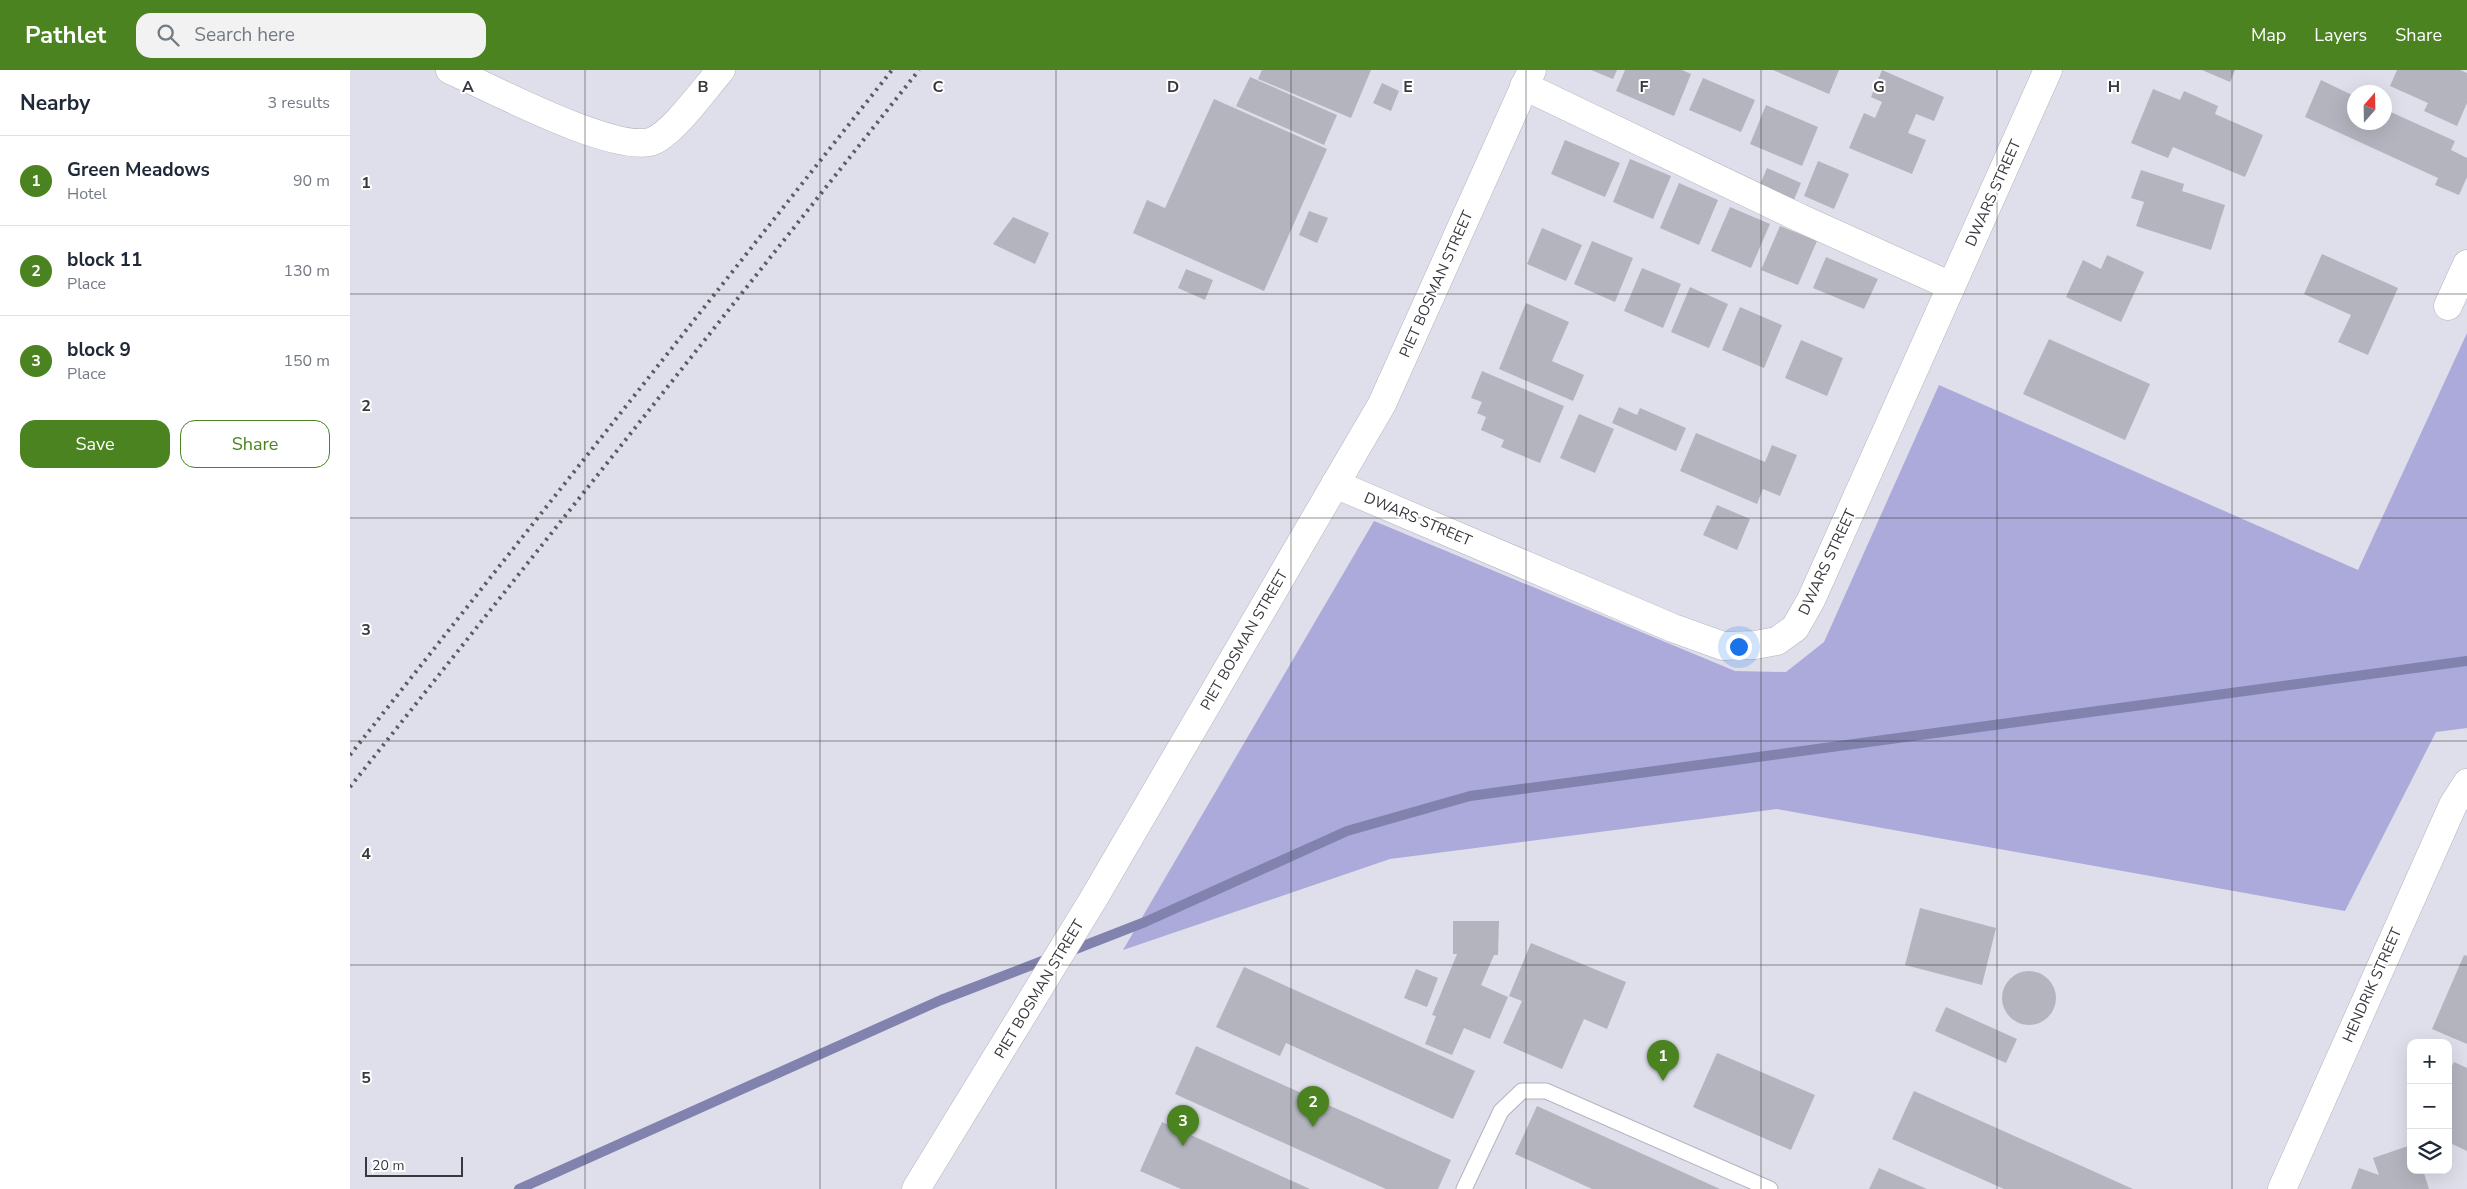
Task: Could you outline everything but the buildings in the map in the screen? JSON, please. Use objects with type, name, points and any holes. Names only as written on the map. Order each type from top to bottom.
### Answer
[{"type":"street","points":[[450,70],[589,132],[627,143],[652,141],[674,125],[721,70]]},
{"type":"street","name":"DWARS STREET","points":[[1336,484],[1673,628],[1723,646],[1755,646],[1777,641],[1795,628],[1811,600],[2048,70]]},
{"type":"street","points":[[1528,78],[1800,218],[1951,286]]},
{"type":"street","name":"PIET BOSMAN STREET","points":[[916,1189],[1094,898],[1382,404],[1528,78]]},
{"type":"street","points":[[2448,306],[2467,264]]},
{"type":"street","name":"HENDRIK STREET","points":[[2282,1189],[2452,805],[2467,783]]},
{"type":"lane","points":[[1464,1189],[1501,1110],[1522,1091],[1546,1091],[1770,1189]]},
{"type":"shaded area","points":[[2467,333],[2467,728],[2436,732],[2345,911],[1777,809],[1390,859],[1123,950],[1374,521],[1735,671],[1786,672],[1824,642],[1939,385],[2358,570]]},
{"type":"waterway","points":[[1068,952],[1145,922],[1347,831],[1470,796],[2467,661]]},
{"type":"waterway","points":[[519,1189],[941,1000],[1050,958]]},
{"type":"railway","points":[[350,755],[892,70]]},
{"type":"railway","points":[[350,787],[919,70]]},
{"type":"place","name":"Green Meadows","points":[[1663,1081]]},
{"type":"place","name":"block 11","points":[[1313,1127]]},
{"type":"place","name":"block 9","points":[[1183,1146]]}]
